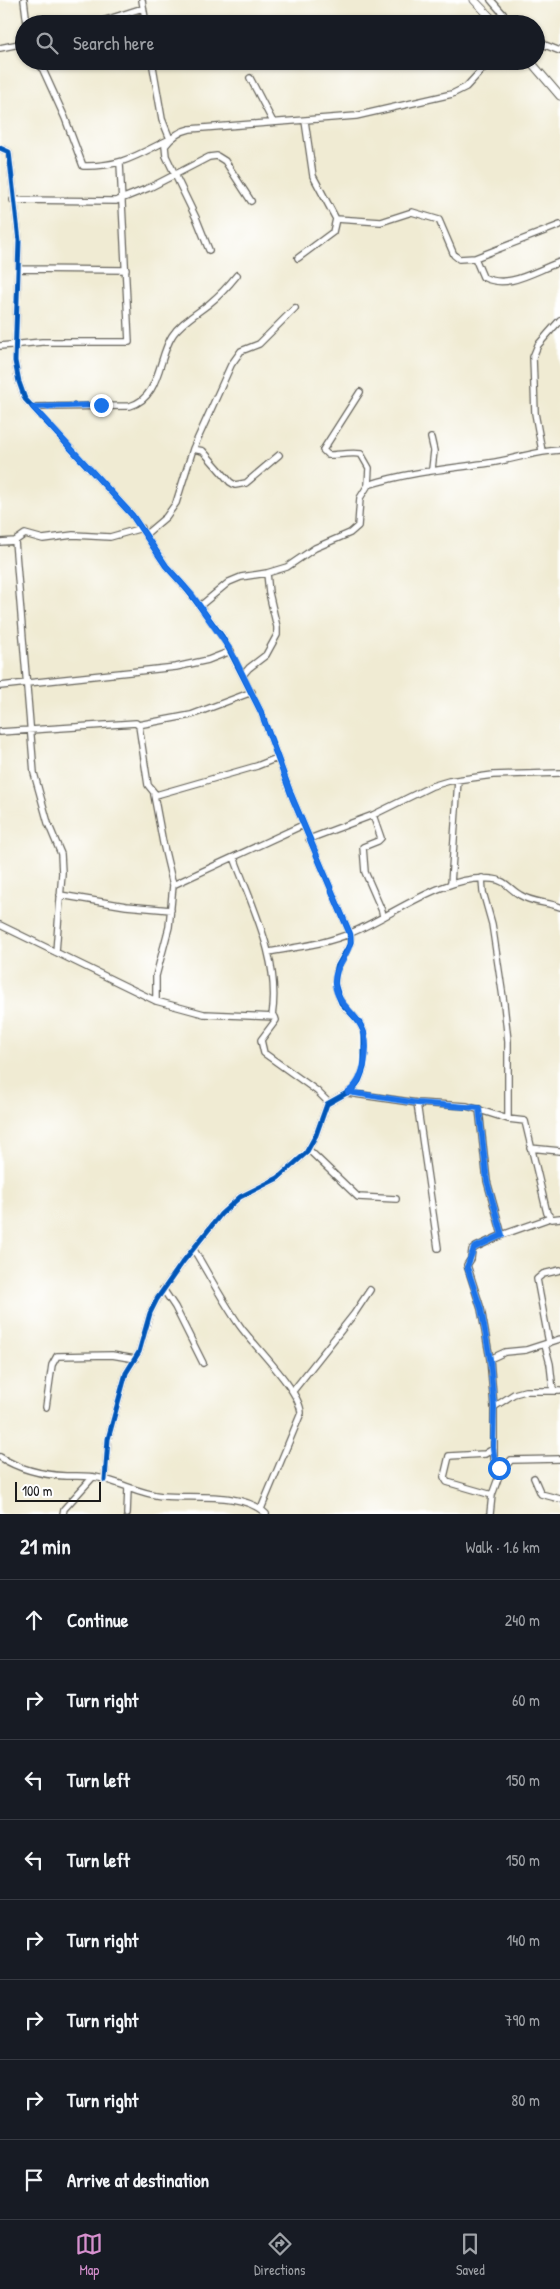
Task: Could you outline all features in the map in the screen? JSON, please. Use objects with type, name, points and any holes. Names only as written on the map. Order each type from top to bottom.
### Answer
[{"type":"street","points":[[24,0],[26,15]]},
{"type":"street","points":[[142,0],[144,15]]},
{"type":"street","points":[[474,0],[488,15]]},
{"type":"street","points":[[491,0],[504,15]]},
{"type":"street","points":[[121,15],[143,8]]},
{"type":"street","points":[[0,48],[15,45]]},
{"type":"street","points":[[545,45],[560,51]]},
{"type":"street","points":[[44,70],[83,166],[120,163],[170,139],[184,130],[356,116],[452,94],[466,87],[482,70]]},
{"type":"street","points":[[153,70],[162,119],[170,139]]},
{"type":"street","points":[[538,70],[560,96]]},
{"type":"street","points":[[250,78],[264,101],[272,122]]},
{"type":"street","points":[[298,258],[333,232],[336,219],[313,176],[305,120]]},
{"type":"street","points":[[170,139],[164,149],[209,250]]},
{"type":"street","points":[[0,148],[10,152],[13,200],[19,241],[14,344],[19,382],[26,399],[142,528],[166,566],[200,606],[231,651],[265,722],[303,825],[350,934],[351,942],[338,967],[334,984],[341,1003],[362,1027],[364,1052],[360,1081],[348,1092],[329,1102],[309,1150],[278,1178],[245,1194],[228,1207],[205,1233],[163,1289],[150,1313],[135,1359],[126,1373],[110,1432],[104,1480]]},
{"type":"street","points":[[13,200],[108,202],[151,187],[209,157],[217,156],[225,161],[251,202]]},
{"type":"street","points":[[0,346],[14,344],[129,342],[120,163]]},
{"type":"street","points":[[336,219],[382,222],[412,212],[417,213],[440,222],[450,249],[456,257],[464,259],[475,258],[560,225]]},
{"type":"street","points":[[475,258],[483,277],[498,282],[510,281],[560,262]]},
{"type":"street","points":[[18,269],[126,270]]},
{"type":"street","points":[[33,407],[130,406],[140,402],[151,390],[172,336],[179,327],[212,302],[237,275]]},
{"type":"street","points":[[146,534],[166,517],[176,503],[193,448],[231,365],[241,351],[259,344],[295,308]]},
{"type":"street","points":[[542,451],[535,412],[533,357],[538,345],[560,320]]},
{"type":"street","points":[[200,606],[229,582],[241,576],[267,573],[287,567],[315,548],[355,529],[360,518],[360,498],[368,485],[369,468],[362,454],[353,452],[343,455],[328,455],[323,450],[360,392]]},
{"type":"street","points":[[431,438],[434,451],[432,469]]},
{"type":"street","points":[[193,448],[203,451],[230,482],[235,485],[246,483],[278,455]]},
{"type":"street","points":[[368,485],[403,474],[491,463],[542,451],[560,450]]},
{"type":"street","points":[[0,542],[15,541],[25,534],[43,539],[73,535],[110,536],[142,528]]},
{"type":"street","points":[[15,541],[25,684],[34,773],[48,823],[61,854],[56,952]]},
{"type":"street","points":[[243,675],[248,668],[266,655],[277,635],[277,627],[268,593],[267,573]]},
{"type":"street","points":[[0,686],[176,667],[208,660],[231,651]]},
{"type":"street","points":[[138,725],[144,722],[191,715],[252,692]]},
{"type":"street","points":[[0,732],[132,722],[138,725]]},
{"type":"street","points":[[138,725],[148,785],[154,795],[162,843],[173,885],[171,910],[156,976],[156,1001]]},
{"type":"street","points":[[154,795],[258,766],[277,758]]},
{"type":"street","points":[[309,839],[373,815],[432,786],[493,775],[560,773]]},
{"type":"street","points":[[451,884],[458,780]]},
{"type":"street","points":[[373,815],[381,838],[378,841],[363,846],[363,865],[383,917]]},
{"type":"street","points":[[173,885],[303,825]]},
{"type":"street","points":[[234,857],[269,952],[274,1005],[272,1016]]},
{"type":"street","points":[[482,878],[483,892],[492,924],[508,1041],[508,1119]]},
{"type":"street","points":[[269,952],[315,944],[350,934],[451,884],[482,878],[502,881],[530,900],[548,902],[560,907]]},
{"type":"street","points":[[60,895],[126,906],[171,910]]},
{"type":"street","points":[[0,925],[156,1001],[204,1014],[272,1016],[276,1020],[262,1040],[264,1053],[317,1091],[329,1102]]},
{"type":"street","points":[[348,1092],[417,1103],[479,1108],[508,1119],[522,1120],[526,1123],[530,1148],[547,1213],[550,1218]]},
{"type":"street","points":[[417,1103],[438,1248]]},
{"type":"street","points":[[479,1108],[487,1181],[502,1235]]},
{"type":"street","points":[[530,1148],[560,1151]]},
{"type":"street","points":[[309,1150],[358,1197],[396,1198]]},
{"type":"street","points":[[500,1473],[495,1462],[493,1448],[494,1407],[490,1359],[481,1309],[467,1267],[474,1248],[502,1235],[550,1218],[560,1218]]},
{"type":"street","points":[[194,1250],[240,1325],[293,1391],[302,1413],[261,1509]]},
{"type":"street","points":[[553,1391],[537,1279],[543,1274],[560,1270]]},
{"type":"street","points":[[163,1289],[175,1307],[203,1363]]},
{"type":"street","points":[[293,1391],[354,1314],[370,1290]]},
{"type":"street","points":[[490,1359],[505,1352],[519,1351],[560,1339]]},
{"type":"street","points":[[46,1407],[52,1365],[57,1356],[112,1355],[135,1359]]},
{"type":"street","points":[[494,1407],[514,1394],[525,1391],[560,1390]]},
{"type":"street","points":[[492,1495],[447,1482],[444,1477],[449,1456],[486,1454],[493,1448]]},
{"type":"street","points":[[0,1457],[8,1462],[39,1473],[94,1477],[140,1493],[227,1499],[244,1502],[261,1509],[266,1514]]},
{"type":"street","points":[[490,1514],[492,1495],[500,1473],[511,1460],[560,1459]]},
{"type":"street","points":[[63,1514],[64,1509],[94,1477]]},
{"type":"street","points":[[534,1478],[540,1494],[560,1499]]},
{"type":"street","points":[[128,1488],[128,1514]]},
{"type":"cycle path","points":[[0,148],[9,152],[19,241],[15,361],[25,399],[132,515],[166,566],[185,587],[222,636],[261,712],[292,797],[350,934],[351,942],[337,967],[335,984],[341,1003],[359,1022],[364,1032],[364,1067],[359,1081],[352,1090],[327,1104],[316,1135],[306,1153],[278,1178],[240,1197],[221,1214],[182,1263],[157,1299],[150,1313],[139,1352],[126,1373],[108,1439],[105,1480]]},
{"type":"route","points":[[101,405],[33,407],[132,515],[156,548],[166,566],[192,595],[231,651],[261,712],[292,797],[350,934],[351,942],[335,973],[334,984],[341,1003],[360,1022],[364,1032],[364,1071],[360,1081],[348,1092],[417,1103],[479,1108],[487,1181],[502,1235],[474,1248],[467,1267],[481,1309],[490,1359],[494,1407],[493,1448],[495,1462],[499,1468]]}]
